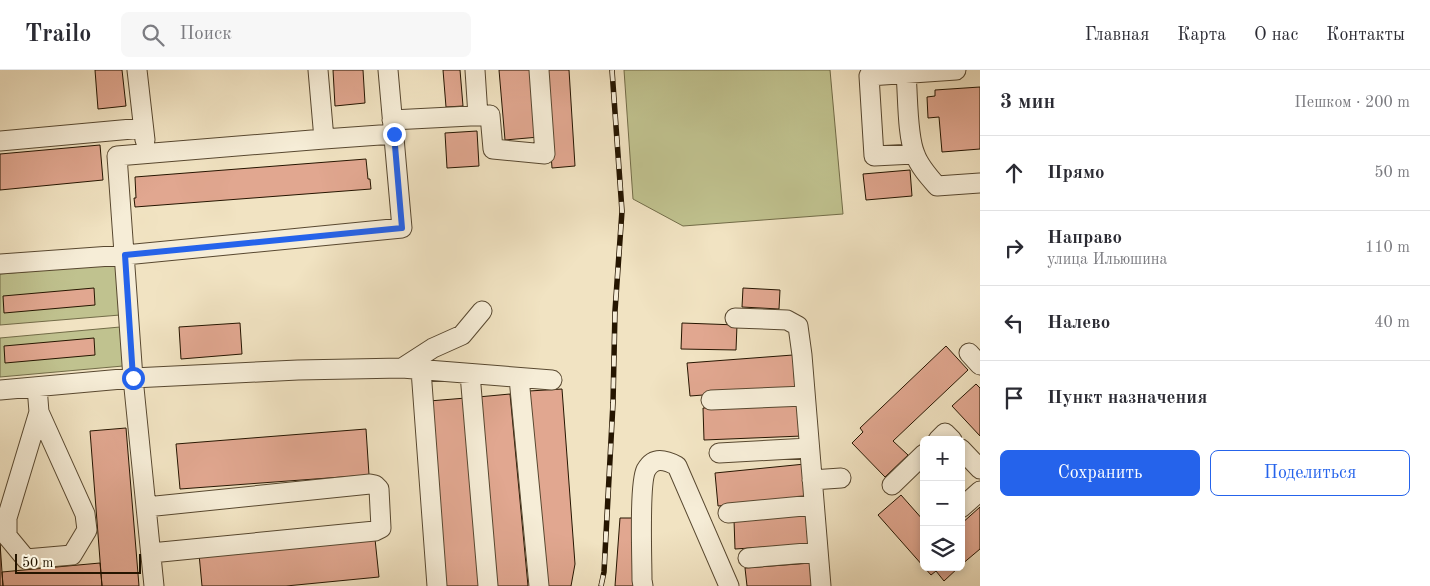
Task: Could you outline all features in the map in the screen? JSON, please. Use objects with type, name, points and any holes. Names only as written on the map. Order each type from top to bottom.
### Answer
[{"type":"street","points":[[137,70],[146,154]]},
{"type":"street","points":[[318,70],[324,139]]},
{"type":"street","points":[[0,264],[125,255],[402,228],[388,70]]},
{"type":"street","points":[[475,70],[478,116]]},
{"type":"street","points":[[117,156],[324,139],[393,127],[490,115],[493,149],[545,154],[539,70]]},
{"type":"street","points":[[914,154],[874,156],[870,73],[906,74],[956,70]]},
{"type":"street","points":[[906,74],[914,154],[925,172],[937,186],[980,183]]},
{"type":"street","points":[[0,141],[143,128]]},
{"type":"street","points":[[115,131],[133,378],[154,586]]},
{"type":"street","points":[[402,368],[432,348],[462,335],[482,311]]},
{"type":"street","points":[[735,318],[787,320],[798,326],[821,586]]},
{"type":"street","points":[[0,390],[133,378],[402,368],[552,380]]},
{"type":"street","points":[[421,370],[437,586]]},
{"type":"street","points":[[470,374],[488,586]]},
{"type":"street","points":[[519,378],[539,586]]},
{"type":"street","points":[[37,387],[39,412],[85,514],[86,530],[72,555],[26,559],[7,536],[6,518],[39,412]]},
{"type":"street","points":[[712,400],[805,396]]},
{"type":"street","points":[[719,454],[810,448]]},
{"type":"street","points":[[965,454],[980,469]]},
{"type":"street","points":[[892,485],[920,458]]},
{"type":"street","points":[[644,586],[642,580],[643,488],[646,470],[654,461],[665,459],[676,466],[729,586]]},
{"type":"street","points":[[812,480],[841,478]]},
{"type":"street","points":[[146,507],[370,484],[375,485],[379,489],[381,522],[380,528],[375,531],[151,554]]},
{"type":"street","points":[[965,504],[980,491]]},
{"type":"street","points":[[728,512],[814,505]]},
{"type":"street","points":[[748,558],[818,552]]},
{"type":"green space","points":[[624,70],[830,70],[843,214],[683,226],[633,199]]},
{"type":"green space","points":[[116,264],[120,315],[0,325],[0,274]]},
{"type":"green space","points":[[120,327],[123,366],[0,377],[0,338]]},
{"type":"building","points":[[95,70],[122,70],[126,106],[98,109]]},
{"type":"building","points":[[333,70],[363,70],[365,103],[335,106]]},
{"type":"building","points":[[443,70],[460,70],[463,106],[446,107]]},
{"type":"building","points":[[499,70],[534,70],[539,137],[505,140]]},
{"type":"building","points":[[545,70],[569,70],[575,166],[552,168]]},
{"type":"building","points":[[980,87],[980,149],[942,152],[939,117],[928,118],[927,97],[935,96],[935,90]]},
{"type":"building","points":[[477,131],[479,166],[447,168],[445,133]]},
{"type":"building","points":[[100,145],[103,180],[0,190],[0,154]]},
{"type":"building","points":[[366,159],[371,189],[135,207],[135,177]]},
{"type":"building","points":[[910,170],[912,196],[866,200],[863,174]]},
{"type":"building","points":[[94,288],[95,305],[4,313],[3,296]]},
{"type":"building","points":[[743,288],[780,290],[779,309],[742,307]]},
{"type":"building","points":[[240,323],[242,354],[181,359],[179,327]]},
{"type":"building","points":[[682,323],[737,325],[736,350],[681,349]]},
{"type":"building","points":[[94,338],[95,355],[5,363],[4,346]]},
{"type":"building","points":[[946,346],[968,370],[893,441],[908,455],[885,477],[852,443],[863,432],[860,428]]},
{"type":"building","points":[[793,355],[795,388],[690,396],[687,363]]},
{"type":"building","points":[[976,384],[980,388],[980,436],[952,406]]},
{"type":"building","points":[[562,389],[575,564],[571,586],[547,586],[529,391]]},
{"type":"building","points":[[510,394],[528,586],[496,586],[478,397]]},
{"type":"building","points":[[466,398],[481,586],[444,586],[429,401]]},
{"type":"building","points":[[801,404],[802,436],[704,440],[703,408]]},
{"type":"building","points":[[126,428],[139,586],[102,586],[90,431]]},
{"type":"building","points":[[366,429],[369,475],[180,489],[176,444]]},
{"type":"building","points":[[805,464],[808,498],[718,506],[715,473]]},
{"type":"building","points":[[901,495],[920,516],[920,563],[878,515]]},
{"type":"building","points":[[980,507],[980,549],[965,562],[965,526],[965,520]]},
{"type":"building","points":[[808,515],[810,544],[735,549],[734,520]]},
{"type":"building","points":[[620,518],[635,518],[634,586],[615,586]]},
{"type":"building","points":[[375,539],[379,577],[286,586],[202,586],[199,554]]},
{"type":"building","points":[[0,543],[2,572],[3,586],[0,586]]},
{"type":"building","points":[[100,563],[102,586],[3,586],[2,572]]},
{"type":"building","points":[[811,563],[812,586],[747,586],[745,568]]},
{"type":"building","points":[[927,571],[936,571],[931,575]]},
{"type":"building","points":[[936,571],[955,571],[944,581]]},
{"type":"railway","points":[[601,586],[604,572],[613,403],[615,311],[622,211],[612,70]]},
{"type":"route","points":[[133,378],[125,255],[402,228],[394,134]]}]
